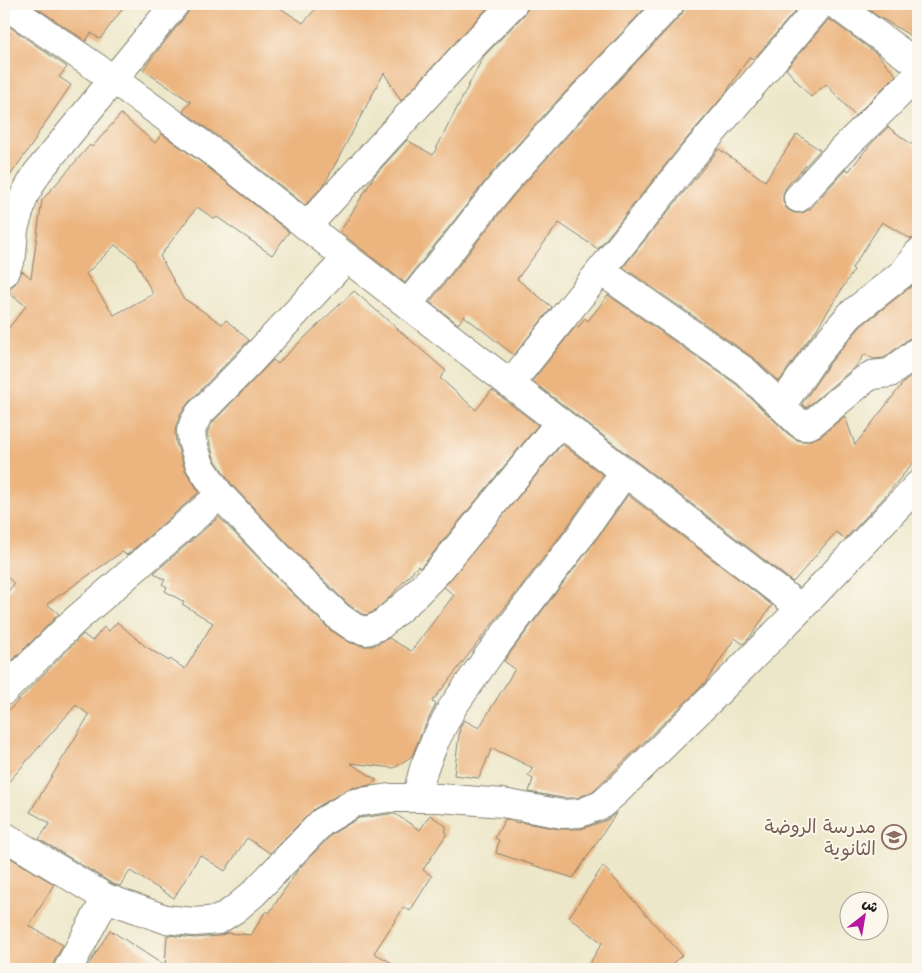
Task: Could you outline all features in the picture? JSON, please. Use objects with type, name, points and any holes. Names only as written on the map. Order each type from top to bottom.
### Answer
[{"type":"street","points":[[4,4],[113,79],[214,153],[347,258],[801,608]]},
{"type":"street","points":[[4,273],[12,255],[14,229],[24,196],[37,173],[175,4]]},
{"type":"street","points":[[307,226],[513,4]]},
{"type":"street","points":[[408,304],[502,185],[566,113],[670,4]]},
{"type":"street","points":[[510,384],[694,154],[821,4]]},
{"type":"street","points":[[835,4],[905,55],[918,62]]},
{"type":"street","points":[[798,198],[842,150],[918,75]]},
{"type":"street","points":[[781,406],[817,354],[850,315],[903,273],[918,253]]},
{"type":"street","points":[[347,258],[199,414],[191,431],[192,441],[200,464],[220,495],[339,617],[354,628],[367,631],[381,625],[411,599],[440,569],[560,422]]},
{"type":"street","points":[[600,271],[746,372],[804,426],[811,424],[864,380],[872,375],[890,373],[918,350]]},
{"type":"street","points":[[416,798],[424,768],[452,708],[489,655],[580,536],[625,472]]},
{"type":"street","points":[[4,836],[106,898],[164,919],[194,922],[218,920],[234,910],[253,894],[322,822],[354,803],[389,798],[503,802],[562,814],[580,813],[601,805],[617,792],[714,696],[918,485]]},
{"type":"street","points":[[4,690],[72,623],[220,495]]},
{"type":"street","points":[[68,969],[106,898]]},
{"type":"building","points":[[31,4],[126,4],[100,39],[91,33],[86,41]]},
{"type":"building","points":[[190,4],[274,4],[303,23],[320,4],[491,4],[401,101],[384,73],[324,185],[305,205],[183,111],[191,102],[143,70],[187,14]]},
{"type":"building","points":[[528,4],[649,4],[490,175],[405,283],[340,232],[375,175],[407,140],[433,155],[483,57],[524,15]]},
{"type":"building","points":[[685,4],[801,4],[754,59],[749,57],[725,94],[682,144],[598,249],[559,223],[517,279],[552,307],[514,355],[464,316],[458,324],[430,302],[514,195],[681,15]]},
{"type":"building","points":[[861,4],[918,4],[918,40],[876,15]]},
{"type":"building","points":[[829,19],[877,54],[896,75],[855,116],[826,84],[811,97],[786,69]]},
{"type":"building","points":[[4,23],[67,67],[59,77],[71,85],[4,184]]},
{"type":"building","points":[[121,114],[155,143],[162,134],[205,165],[289,232],[272,255],[217,217],[215,219],[197,207],[160,256],[183,298],[222,324],[226,320],[249,340],[188,403],[180,415],[176,426],[176,443],[185,470],[199,492],[127,555],[122,552],[47,604],[59,614],[13,660],[4,651],[4,596],[14,584],[4,573],[4,334],[26,306],[9,293],[22,271],[31,278],[42,200],[90,145],[92,147]],"holes":[[[115,245],[135,260],[153,294],[114,315],[86,274]]]},
{"type":"building","points":[[888,127],[918,149],[918,238],[911,239],[882,222],[852,268],[854,270],[816,330],[779,382],[755,359],[623,267],[719,149],[765,181],[797,134],[820,150],[786,187],[783,194],[783,202],[787,209],[794,213],[802,213],[810,209],[846,169],[849,171],[869,146]]},
{"type":"building","points":[[918,279],[918,336],[908,339],[884,358],[873,359],[865,354],[856,366],[806,408],[802,404],[829,364],[861,326]]},
{"type":"building","points":[[354,291],[446,371],[440,378],[476,410],[492,390],[538,425],[420,568],[418,566],[387,600],[373,612],[366,615],[349,605],[232,485],[214,458],[207,433],[212,423],[273,360],[278,364]]},
{"type":"building","points":[[608,295],[736,384],[787,433],[801,441],[808,441],[821,436],[845,416],[855,445],[904,382],[918,371],[918,457],[882,500],[845,539],[836,532],[793,582],[532,381],[576,326],[578,328],[585,318],[588,321]]},
{"type":"building","points":[[562,444],[603,475],[567,527],[432,702],[436,704],[412,756],[394,768],[350,763],[377,780],[370,785],[346,790],[314,809],[270,853],[247,838],[225,871],[200,855],[174,898],[130,871],[120,886],[113,884],[39,839],[50,823],[30,812],[89,715],[76,705],[4,787],[4,715],[83,634],[92,641],[104,627],[109,631],[117,622],[145,646],[185,669],[213,623],[165,591],[167,587],[162,584],[165,580],[154,573],[219,517],[330,630],[351,643],[373,646],[389,638],[411,651],[454,595],[444,587]]},
{"type":"building","points":[[628,495],[772,605],[750,637],[743,644],[735,638],[705,683],[593,791],[577,798],[563,798],[529,792],[533,779],[528,776],[533,768],[492,748],[479,778],[454,775],[460,727],[464,720],[479,728],[515,669],[504,661]]},
{"type":"building","points":[[617,812],[573,878],[496,853],[499,840],[495,838],[505,819],[518,823],[559,829],[581,829],[607,820]]},
{"type":"building","points":[[395,814],[420,830],[430,815],[446,826],[446,835],[423,870],[432,876],[410,911],[404,907],[374,953],[403,969],[86,969],[110,930],[165,966],[167,935],[195,938],[219,936],[227,933],[251,935],[266,911],[269,913],[297,871],[332,834],[359,818]]},
{"type":"building","points":[[4,854],[54,884],[29,926],[63,945],[52,969],[4,969]]},
{"type":"building","points":[[603,866],[682,955],[668,969],[586,969],[602,943],[569,917]]},
{"type":"place","name":"مدرسة الروضة الثانوية","points":[[894,837]]}]
